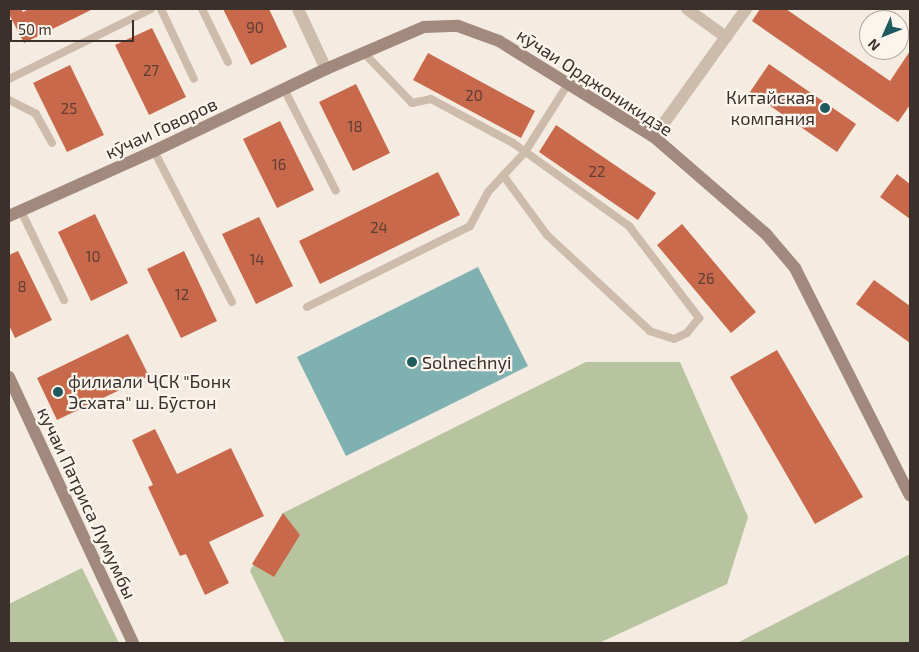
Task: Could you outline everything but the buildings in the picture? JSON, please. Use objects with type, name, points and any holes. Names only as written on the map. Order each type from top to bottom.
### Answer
[{"type":"street","points":[[298,9],[326,69]]},
{"type":"street","points":[[687,9],[726,37]]},
{"type":"street","points":[[654,137],[746,9]]},
{"type":"street","name":"кӯчаи Орджоникидзе","points":[[326,69],[424,27],[458,26],[499,41],[654,137],[766,234],[796,268],[910,496]]},
{"type":"street","name":"кӯчаи Говоров","points":[[9,216],[154,151],[326,69]]},
{"type":"street","name":"кучаи Патриса Лумумбы","points":[[9,377],[132,643]]},
{"type":"lane","points":[[9,79],[151,9]]},
{"type":"lane","points":[[161,9],[194,79]]},
{"type":"lane","points":[[202,9],[228,62]]},
{"type":"lane","points":[[364,53],[412,103],[430,99],[525,152],[629,226],[699,318],[687,333],[674,339],[650,331],[548,235],[503,175]]},
{"type":"lane","points":[[307,307],[470,226],[488,192],[525,152],[568,84]]},
{"type":"lane","points":[[284,88],[336,191]]},
{"type":"lane","points":[[9,100],[36,114],[52,143]]},
{"type":"lane","points":[[154,151],[232,302]]},
{"type":"lane","points":[[21,211],[64,300]]},
{"type":"green space","points":[[586,362],[680,362],[748,517],[727,584],[599,643],[285,643],[250,571],[283,513]]},
{"type":"green space","points":[[910,554],[910,643],[737,643]]},
{"type":"green space","points":[[82,568],[119,643],[9,643],[9,604]]},
{"type":"water","name":"Solnechnyi","points":[[478,267],[528,366],[346,456],[297,357]]},
{"type":"place","name":"Китайская компания","points":[[825,108]]},
{"type":"place","name":"Solnechnyi","points":[[412,362]]},
{"type":"place","name":"филиали ҶСК \"Бонк Эсхата\" ш. Бӯстон","points":[[58,392]]}]
